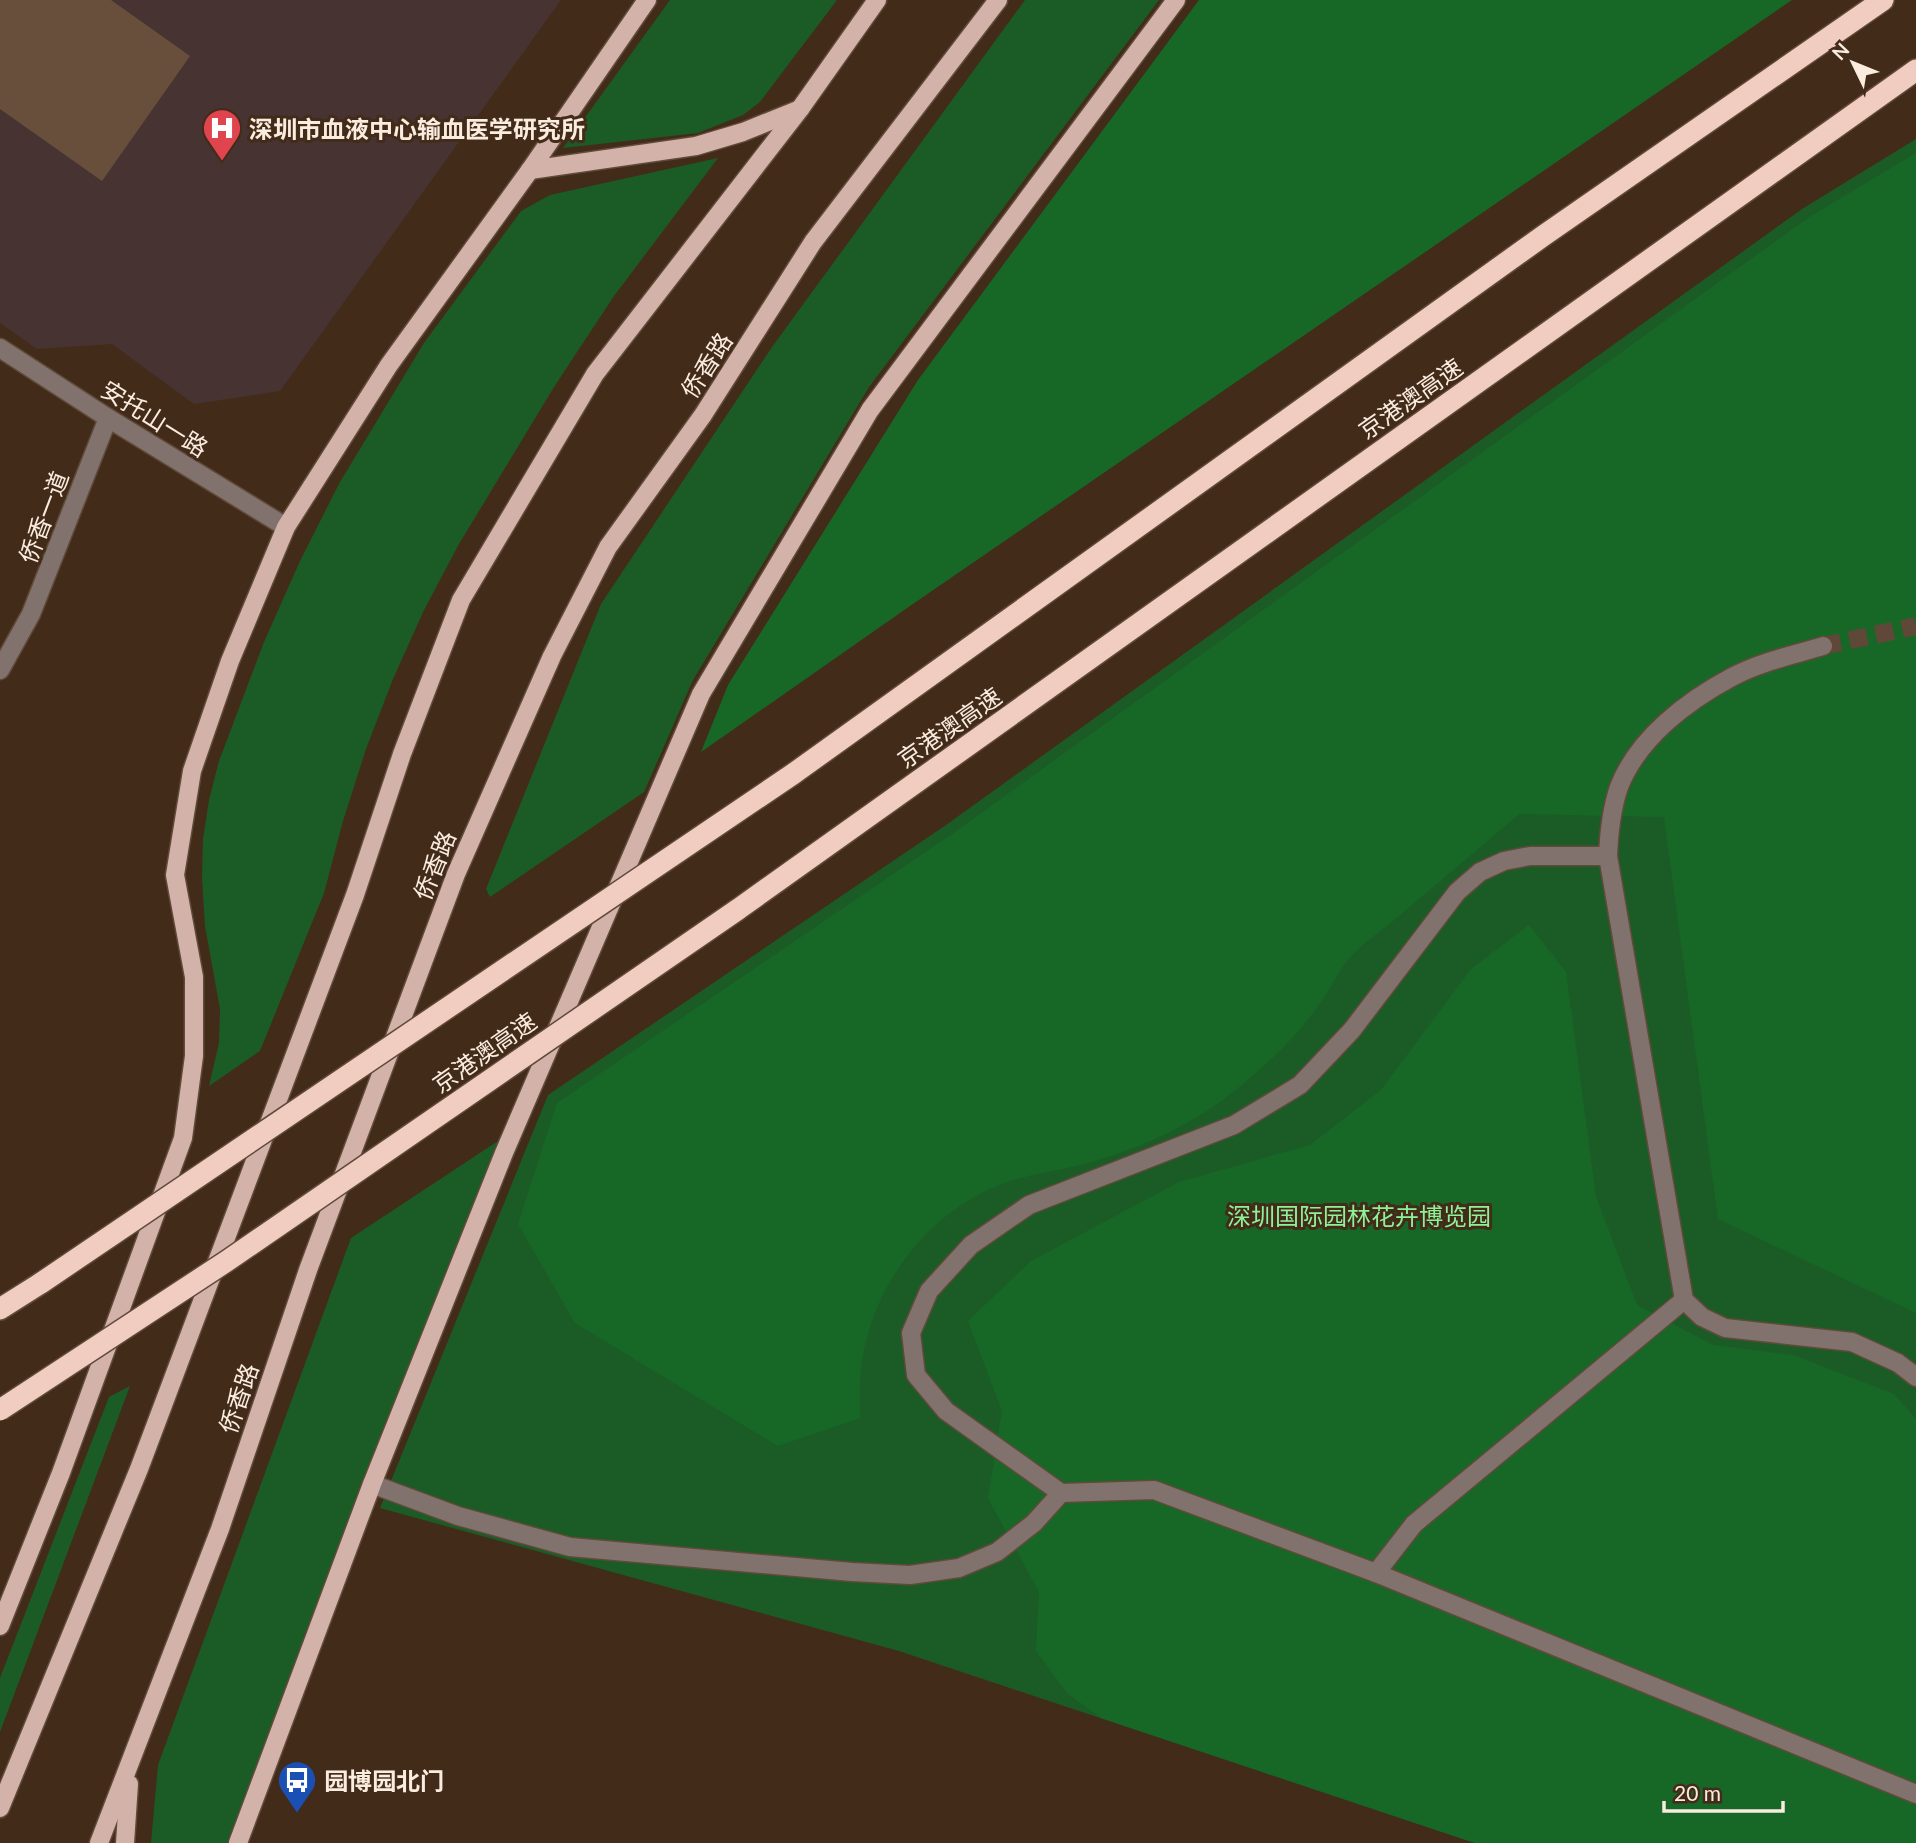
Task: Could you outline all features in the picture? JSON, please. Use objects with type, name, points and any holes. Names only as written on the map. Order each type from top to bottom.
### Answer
[{"type":"highway","points":[[0,1309],[793,774],[1543,236],[1883,0]]},
{"type":"highway","name":"京港澳高速","points":[[0,1410],[238,1253],[737,910],[1916,70]]},
{"type":"main road","points":[[0,1626],[61,1473],[183,1138],[194,1056],[194,976],[176,875],[192,771],[230,661],[286,527],[389,365],[530,170],[647,0]]},
{"type":"main road","points":[[0,1808],[139,1469],[355,895],[402,754],[461,600],[595,374],[800,109],[877,0]]},
{"type":"main road","name":"侨香路","points":[[99,1843],[220,1529],[308,1270],[456,874],[552,656],[608,547],[703,415],[813,242],[998,0]]},
{"type":"main road","points":[[238,1843],[372,1484],[504,1153],[701,694],[870,410],[1177,0]]},
{"type":"main road","points":[[530,170],[696,146],[743,132],[800,109]]},
{"type":"main road","points":[[124,1843],[130,1765]]},
{"type":"street","name":"安托山一路","points":[[0,348],[286,527]]},
{"type":"street","name":"侨香一道","points":[[0,670],[31,614],[108,418]]},
{"type":"street","points":[[1823,646],[1774,660],[1733,676],[1665,723],[1639,752],[1620,786],[1610,821],[1608,856],[1684,1300],[1702,1317],[1725,1328],[1853,1342],[1898,1363],[1916,1377]]},
{"type":"street","points":[[1608,856],[1530,856],[1504,861],[1480,872],[1457,892],[1352,1030],[1300,1085],[1234,1125],[1029,1205],[971,1245],[929,1291],[911,1333],[916,1375],[946,1411],[1061,1493],[1154,1490],[1376,1573],[1916,1794]]},
{"type":"street","points":[[1376,1573],[1414,1524],[1684,1300]]},
{"type":"street","points":[[372,1484],[458,1516],[570,1547],[910,1575],[959,1568],[997,1552],[1034,1523],[1061,1493]]},
{"type":"shaded area","name":"深圳市血液中心输血医学研究所","points":[[0,0],[561,0],[280,391],[194,404],[112,344],[37,349],[0,323]]},
{"type":"green space","points":[[670,0],[837,0],[760,102],[743,115],[698,133],[563,148]]},
{"type":"green space","points":[[1025,0],[1159,0],[869,387],[693,680],[644,792],[490,897],[486,889],[601,604],[772,347]]},
{"type":"green space","points":[[1199,0],[1792,0],[701,752],[728,685],[918,380]]},
{"type":"green space","name":"深圳国际园林花卉博览园","points":[[1916,139],[1916,1843],[1475,1843],[899,1651],[380,1508],[548,1095],[946,825],[1802,209]]},
{"type":"green space","points":[[1916,153],[1916,1313],[1718,1219],[1664,817],[1519,814],[1358,949],[1344,965],[1315,1011],[1294,1036],[1258,1071],[1216,1105],[1178,1128],[1118,1154],[1005,1183],[955,1210],[933,1228],[913,1248],[896,1271],[871,1323],[861,1367],[860,1418],[778,1446],[575,1323],[518,1224],[557,1103],[952,834],[1808,218]]},
{"type":"green space","points":[[718,158],[614,296],[554,387],[459,544],[424,610],[393,679],[366,749],[324,893],[260,1051],[209,1086],[219,1043],[220,1009],[205,926],[202,878],[203,839],[209,800],[219,761],[264,642],[300,561],[340,482],[424,343],[521,211],[550,195]]},
{"type":"green space","points":[[1529,925],[1566,972],[1596,1197],[1637,1305],[1713,1345],[1793,1355],[1894,1394],[1916,1419],[1916,1843],[1475,1843],[1101,1718],[1067,1693],[1036,1651],[1039,1592],[988,1498],[1002,1411],[968,1321],[1031,1261],[1179,1182],[1310,1145],[1381,1090],[1471,969]]},
{"type":"green space","points":[[501,1139],[227,1843],[151,1843],[158,1765],[351,1238]]},
{"type":"green space","points":[[130,1386],[0,1732],[0,1678],[109,1397]]},
{"type":"building","points":[[0,0],[111,0],[190,56],[102,181],[0,109]]},
{"type":"tunnel","points":[[1823,646],[1916,626]]},
{"type":"place","name":"深圳市血液中心输血医学研究所","points":[[222,162]]},
{"type":"place","name":"园博园北门","points":[[297,1814]]}]
